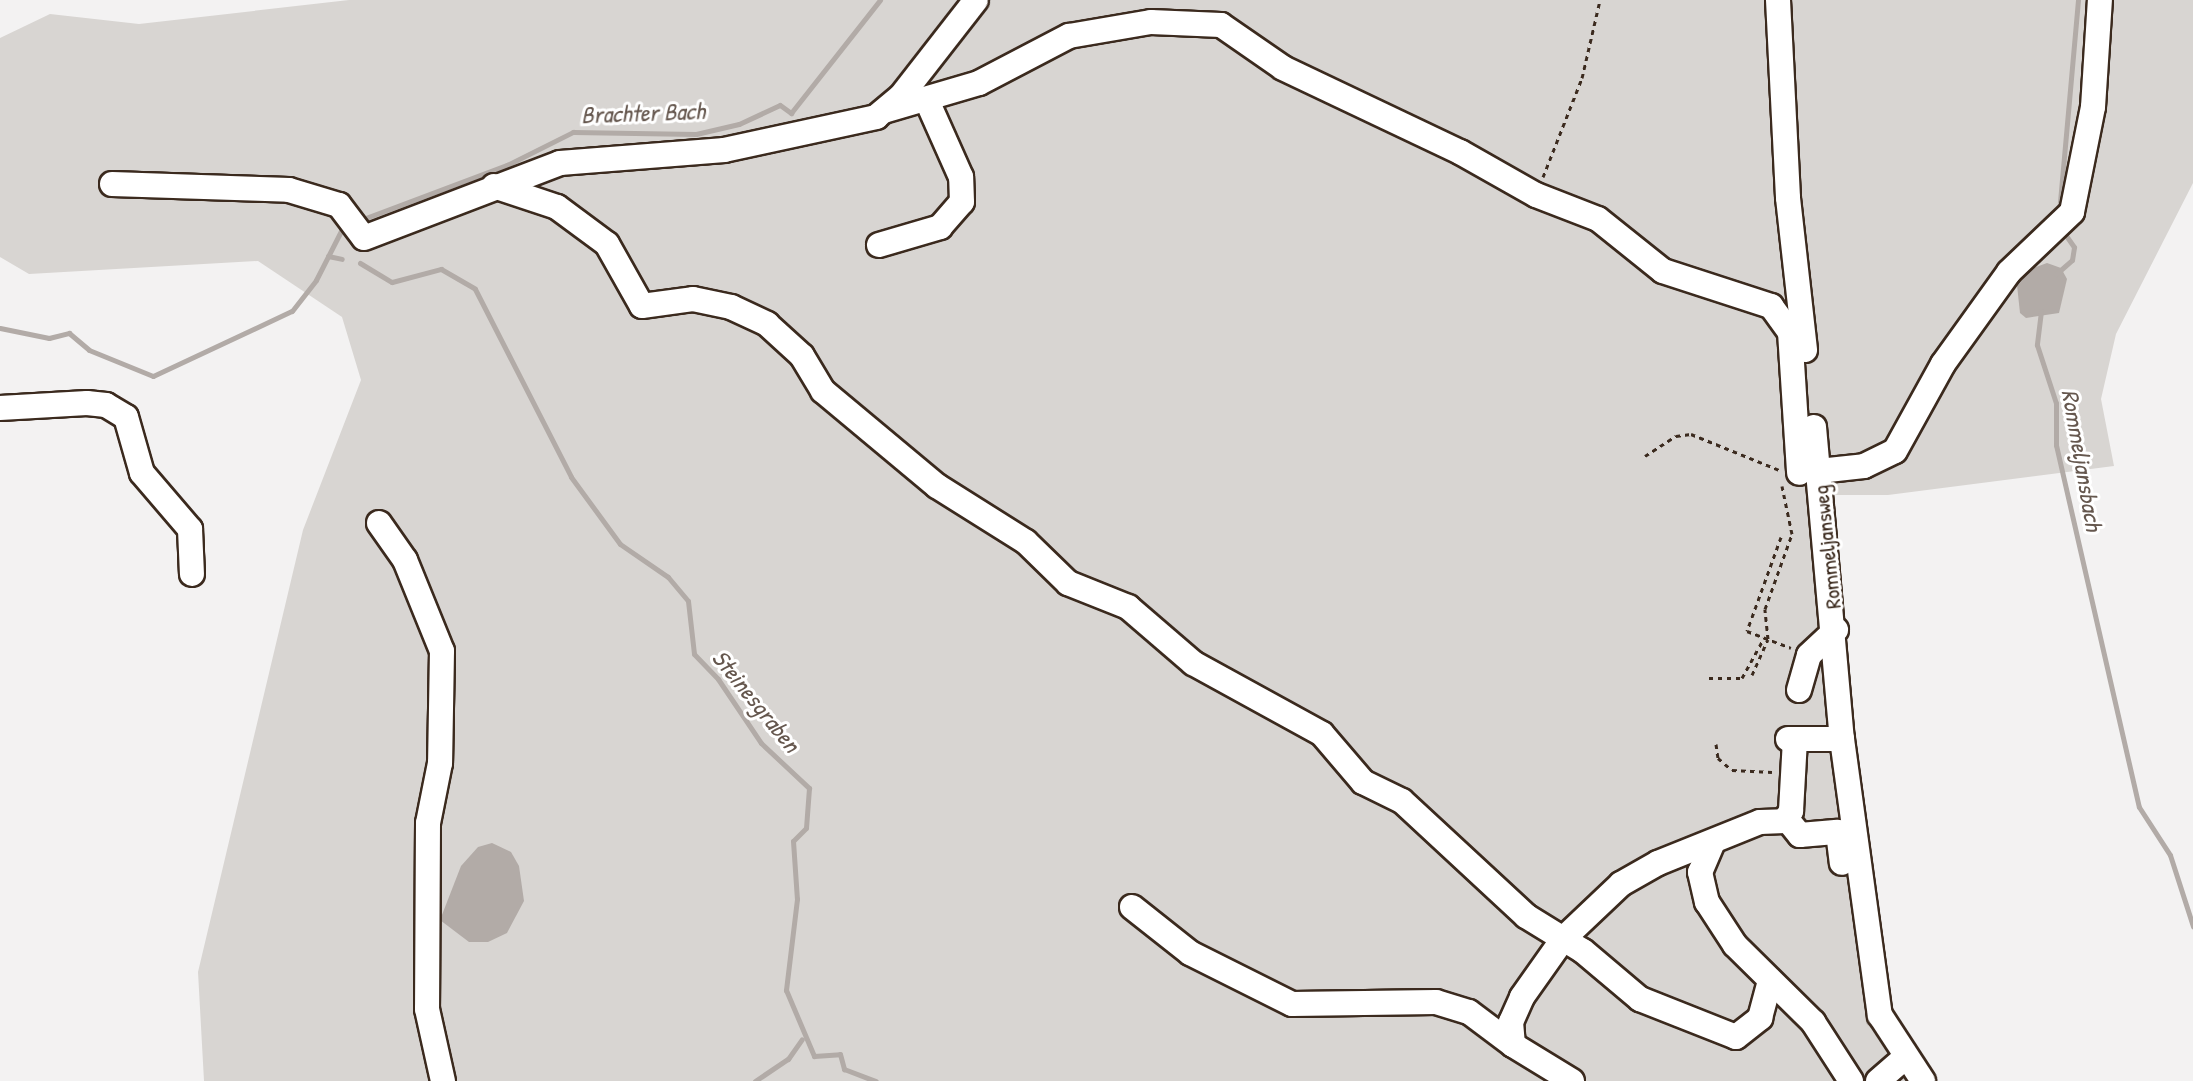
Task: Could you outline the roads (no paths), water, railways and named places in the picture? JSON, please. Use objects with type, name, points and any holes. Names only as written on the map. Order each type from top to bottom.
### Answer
[{"type":"street","points":[[887,111],[976,0]]},
{"type":"street","name":"Rommeljansweg","points":[[1778,0],[1803,473],[1836,630],[1842,739],[1880,1016],[1923,1081]]},
{"type":"street","points":[[112,184],[289,190],[339,205],[364,238],[494,186],[560,163],[724,150],[825,130],[887,111],[928,103],[1069,36],[1151,22],[1203,21],[1221,25],[1283,68],[1460,152],[1536,195],[1598,219],[1664,271],[1771,306],[1781,316],[1790,332],[1803,473],[1864,466],[1894,451],[1943,364],[2008,272],[2062,221],[2093,106],[2100,0]]},
{"type":"street","points":[[879,245],[940,226],[962,202],[961,177],[928,103]]},
{"type":"street","points":[[494,186],[557,207],[607,244],[642,306],[693,299],[731,307],[767,324],[802,356],[823,390],[937,486],[1026,542],[1068,583],[1128,607],[1193,663],[1291,722],[1322,734],[1363,782],[1402,801],[1526,916],[1563,939],[1640,999],[1736,1037],[1760,1018],[1770,980]]},
{"type":"street","points":[[0,408],[87,403],[106,405],[126,417],[142,473],[190,529],[192,574]]},
{"type":"street","points":[[379,523],[405,560],[442,651],[440,763],[428,823],[427,1009],[443,1081]]},
{"type":"street","points":[[1799,690],[1809,655],[1836,630]]},
{"type":"street","points":[[1514,1045],[1515,1010],[1563,939],[1622,884],[1760,822],[1786,818],[1791,811],[1789,772],[1791,740],[1842,739]]},
{"type":"street","points":[[1786,818],[1800,835],[1838,832],[1845,882],[1860,879]]},
{"type":"street","points":[[1713,842],[1700,872],[1707,902],[1734,945],[1813,1022],[1851,1081]]},
{"type":"street","points":[[1132,907],[1190,953],[1283,1001],[1316,1006],[1443,1003],[1469,1012],[1514,1045],[1572,1081]]},
{"type":"street","points":[[1878,1081],[1906,1057]]},
{"type":"waterway","name":"Brachter Bach","points":[[363,219],[507,165],[573,132],[696,134],[739,124],[780,105],[791,113],[880,0]]},
{"type":"waterway","name":"Rommeljansbach","points":[[2059,213],[2078,0]]},
{"type":"waterway","name":"Brachter Bach","points":[[0,328],[49,338],[69,333],[89,350],[153,376],[292,311],[316,280],[341,231]]},
{"type":"waterway","name":"Rommeljansbach","points":[[2056,274],[2072,260],[2074,247],[2063,231]]},
{"type":"waterway","name":"Steinesgraben","points":[[328,256],[342,259]]},
{"type":"waterway","name":"Steinesgraben","points":[[360,263],[392,282],[441,269],[475,289],[571,477],[620,544],[668,577],[688,601],[694,654],[718,679],[761,743],[809,788],[806,828],[793,841],[797,899],[786,990],[814,1056],[840,1054],[844,1069],[876,1081]]},
{"type":"waterway","name":"Rommeljansbach","points":[[2041,311],[2037,345],[2056,403],[2056,445],[2139,807],[2170,855],[2193,926]]},
{"type":"waterway","points":[[755,1081],[788,1059],[802,1039]]}]
